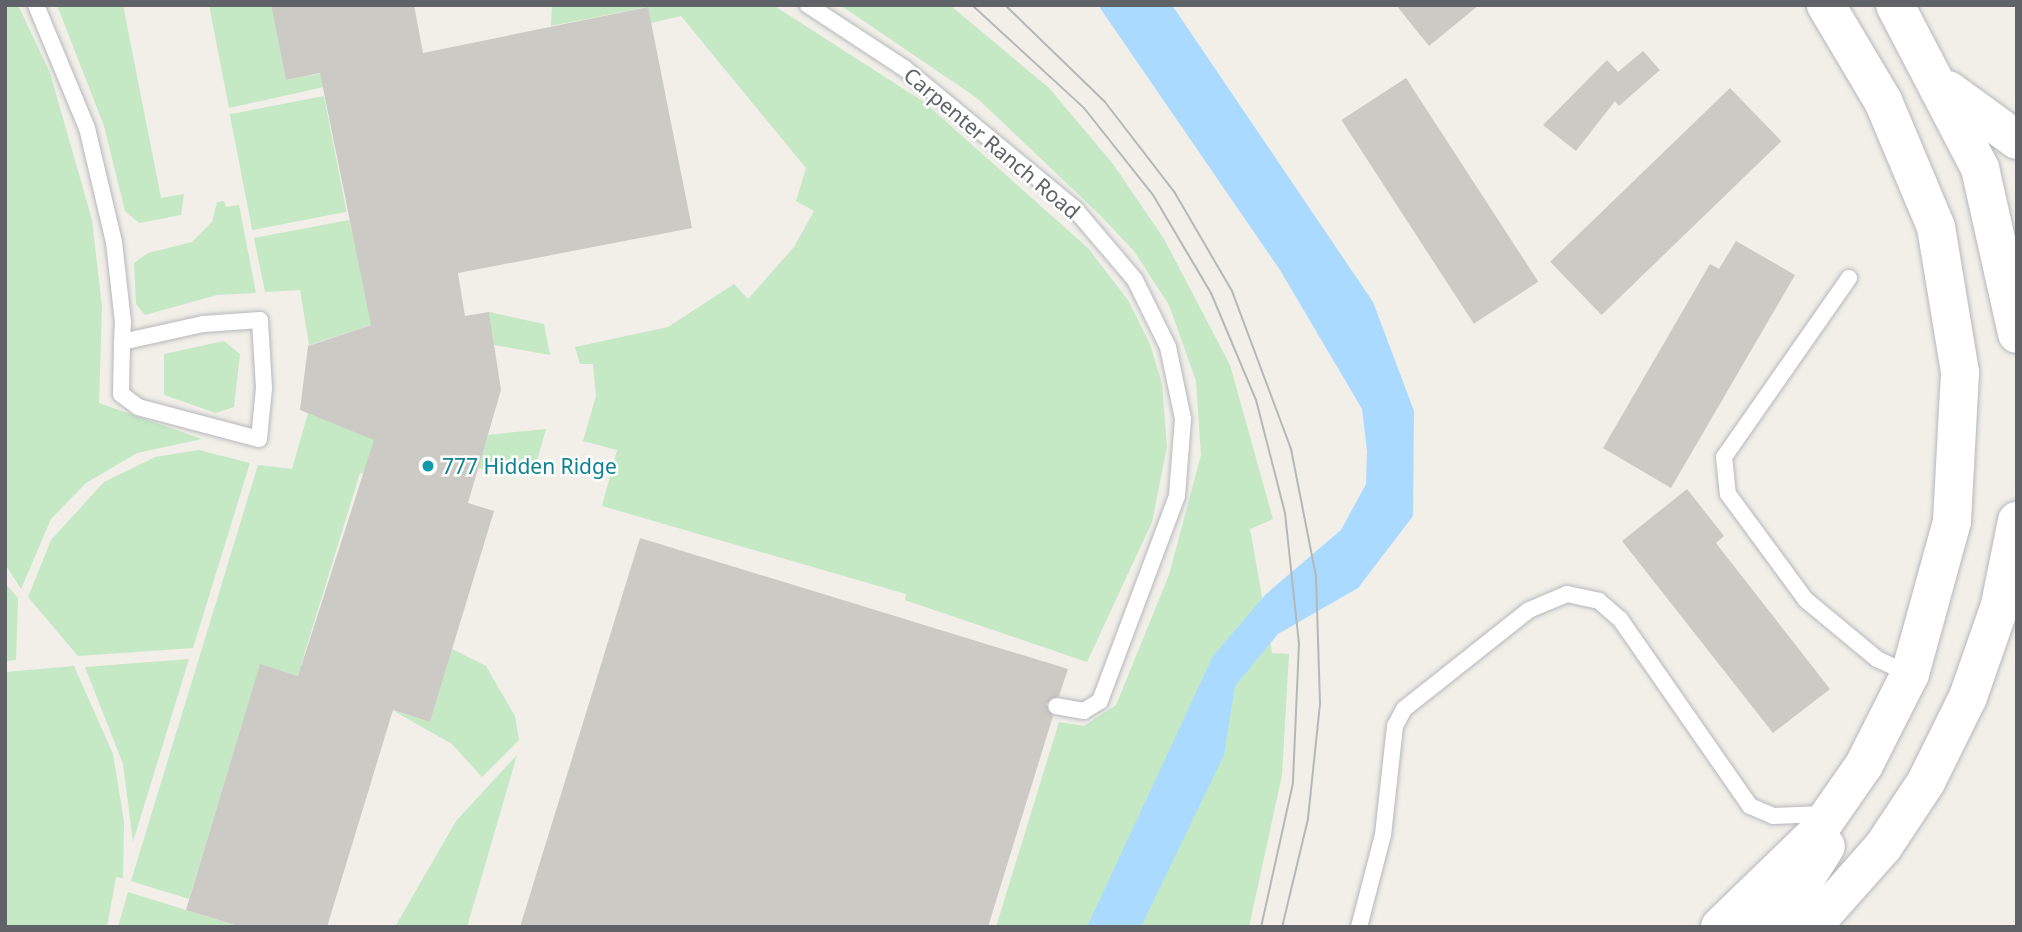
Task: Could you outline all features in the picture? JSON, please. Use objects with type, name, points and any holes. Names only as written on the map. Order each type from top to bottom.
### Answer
[{"type":"street","points":[[1767,927],[1786,910],[1825,849],[1910,674],[1952,521],[1960,372],[1950,284],[1936,227],[1883,101],[1826,5]]},
{"type":"street","points":[[1895,5],[2005,208],[2017,334]]},
{"type":"street","points":[[1936,78],[1970,111],[2017,140]]},
{"type":"street","points":[[1936,227],[2005,208]]},
{"type":"street","points":[[1950,284],[2012,268]]},
{"type":"street","points":[[1812,927],[1883,847],[1926,782],[1968,697],[2000,605],[2017,522]]},
{"type":"street","points":[[1720,927],[1830,813],[1864,765]]},
{"type":"lane","points":[[36,5],[88,128],[114,242],[122,342],[121,394],[128,403],[259,439],[260,320],[203,324],[122,342]]},
{"type":"lane","name":"Carpenter Ranch Road","points":[[808,5],[923,83],[1074,208],[1135,280],[1168,347],[1183,419],[1177,496],[1100,701],[1084,712],[1056,706]]},
{"type":"lane","points":[[1849,278],[1724,457],[1728,494],[1806,600],[1877,659],[1910,674]]},
{"type":"lane","points":[[1359,927],[1382,835],[1395,726],[1404,709],[1529,610],[1567,594],[1599,601],[1620,619],[1750,806],[1773,816],[1830,813]]},
{"type":"green space","points":[[5,5],[18,5],[50,73],[92,220],[102,307],[99,403],[202,439],[137,453],[86,483],[51,519],[21,589],[5,564]]},
{"type":"green space","points":[[57,5],[123,5],[161,198],[184,194],[181,215],[139,223],[125,211],[104,126]]},
{"type":"green space","points":[[209,5],[271,5],[286,80],[334,71],[337,84],[229,108]]},
{"type":"green space","points":[[552,5],[773,5],[924,102],[1088,248],[1128,300],[1150,344],[1162,384],[1167,447],[1152,522],[1087,662],[905,600],[906,594],[602,506],[617,450],[583,441],[596,396],[593,364],[580,364],[575,347],[668,327],[734,284],[748,299],[794,247],[814,211],[796,201],[806,168],[681,16],[651,23],[647,7],[551,26]]},
{"type":"green space","points":[[840,5],[951,6],[1049,88],[1113,164],[1164,239],[1230,365],[1273,519],[1250,529],[1272,653],[1289,654],[1282,775],[1249,927],[996,927],[1059,722],[1084,726],[1116,705],[1169,575],[1201,455],[1196,381],[1169,305],[1134,251],[1099,214],[977,98]]},
{"type":"green space","points":[[324,96],[347,212],[252,230],[230,114]]},
{"type":"green space","points":[[224,201],[226,207],[239,205],[256,293],[217,295],[145,315],[136,304],[134,263],[148,253],[192,242],[212,222],[217,202]]},
{"type":"green space","points":[[349,220],[377,323],[309,345],[300,290],[265,292],[254,238]]},
{"type":"green space","points":[[489,312],[544,324],[550,355],[494,345]]},
{"type":"green space","points":[[224,341],[240,354],[234,407],[216,413],[164,395],[164,354]]},
{"type":"green space","points":[[308,413],[406,452],[394,484],[360,473],[301,665],[309,679],[260,665],[189,899],[131,881],[258,465],[292,469]]},
{"type":"green space","points":[[546,429],[537,461],[478,469],[487,435]]},
{"type":"green space","points":[[199,450],[250,463],[193,648],[78,656],[28,597],[51,540],[104,482],[155,457]]},
{"type":"green space","points":[[5,583],[18,598],[16,660],[5,661]]},
{"type":"green space","points":[[452,649],[486,666],[515,716],[519,740],[482,777],[452,744],[392,710],[430,722]]},
{"type":"green space","points":[[189,659],[133,842],[123,764],[85,667]]},
{"type":"green space","points":[[74,666],[113,754],[124,821],[123,878],[116,877],[107,927],[5,927],[5,672]]},
{"type":"green space","points":[[517,755],[467,927],[395,927],[456,821]]},
{"type":"green space","points":[[128,892],[240,927],[118,927]]},
{"type":"water","points":[[1098,5],[1172,5],[1373,302],[1414,411],[1413,516],[1358,588],[1278,634],[1235,686],[1224,755],[1141,927],[1087,927],[1213,656],[1266,594],[1341,530],[1366,484],[1367,451],[1362,409],[1280,270]]},
{"type":"building","name":"777 Hidden Ridge","points":[[271,5],[414,5],[423,53],[648,7],[692,228],[458,273],[465,316],[489,312],[501,390],[468,503],[494,511],[430,722],[393,710],[327,927],[241,927],[186,910],[260,664],[298,676],[374,440],[300,410],[308,346],[371,325],[320,73],[286,80]]},
{"type":"building","points":[[1396,5],[1479,5],[1429,46]]},
{"type":"building","points":[[1643,51],[1660,70],[1619,106],[1615,101],[1576,151],[1543,125],[1607,60],[1618,72]]},
{"type":"building","points":[[1406,78],[1538,282],[1474,324],[1341,120]]},
{"type":"building","points":[[1730,88],[1781,141],[1602,315],[1550,262]]},
{"type":"building","points":[[1736,241],[1795,275],[1671,488],[1603,448],[1710,264],[1719,269]]},
{"type":"building","points":[[1687,489],[1724,536],[1716,543],[1830,689],[1773,733],[1622,541]]},
{"type":"building","points":[[640,538],[1068,669],[1059,696],[1046,704],[1053,716],[988,927],[520,927]]},
{"type":"tram line","points":[[972,5],[1084,108],[1153,195],[1211,293],[1256,400],[1285,513],[1299,643],[1293,783],[1261,927]]},
{"type":"tram line","points":[[1005,5],[1105,102],[1175,193],[1232,291],[1291,449],[1316,576],[1320,704],[1308,819],[1282,927]]},
{"type":"place","name":"777 Hidden Ridge","points":[[428,466]]}]
